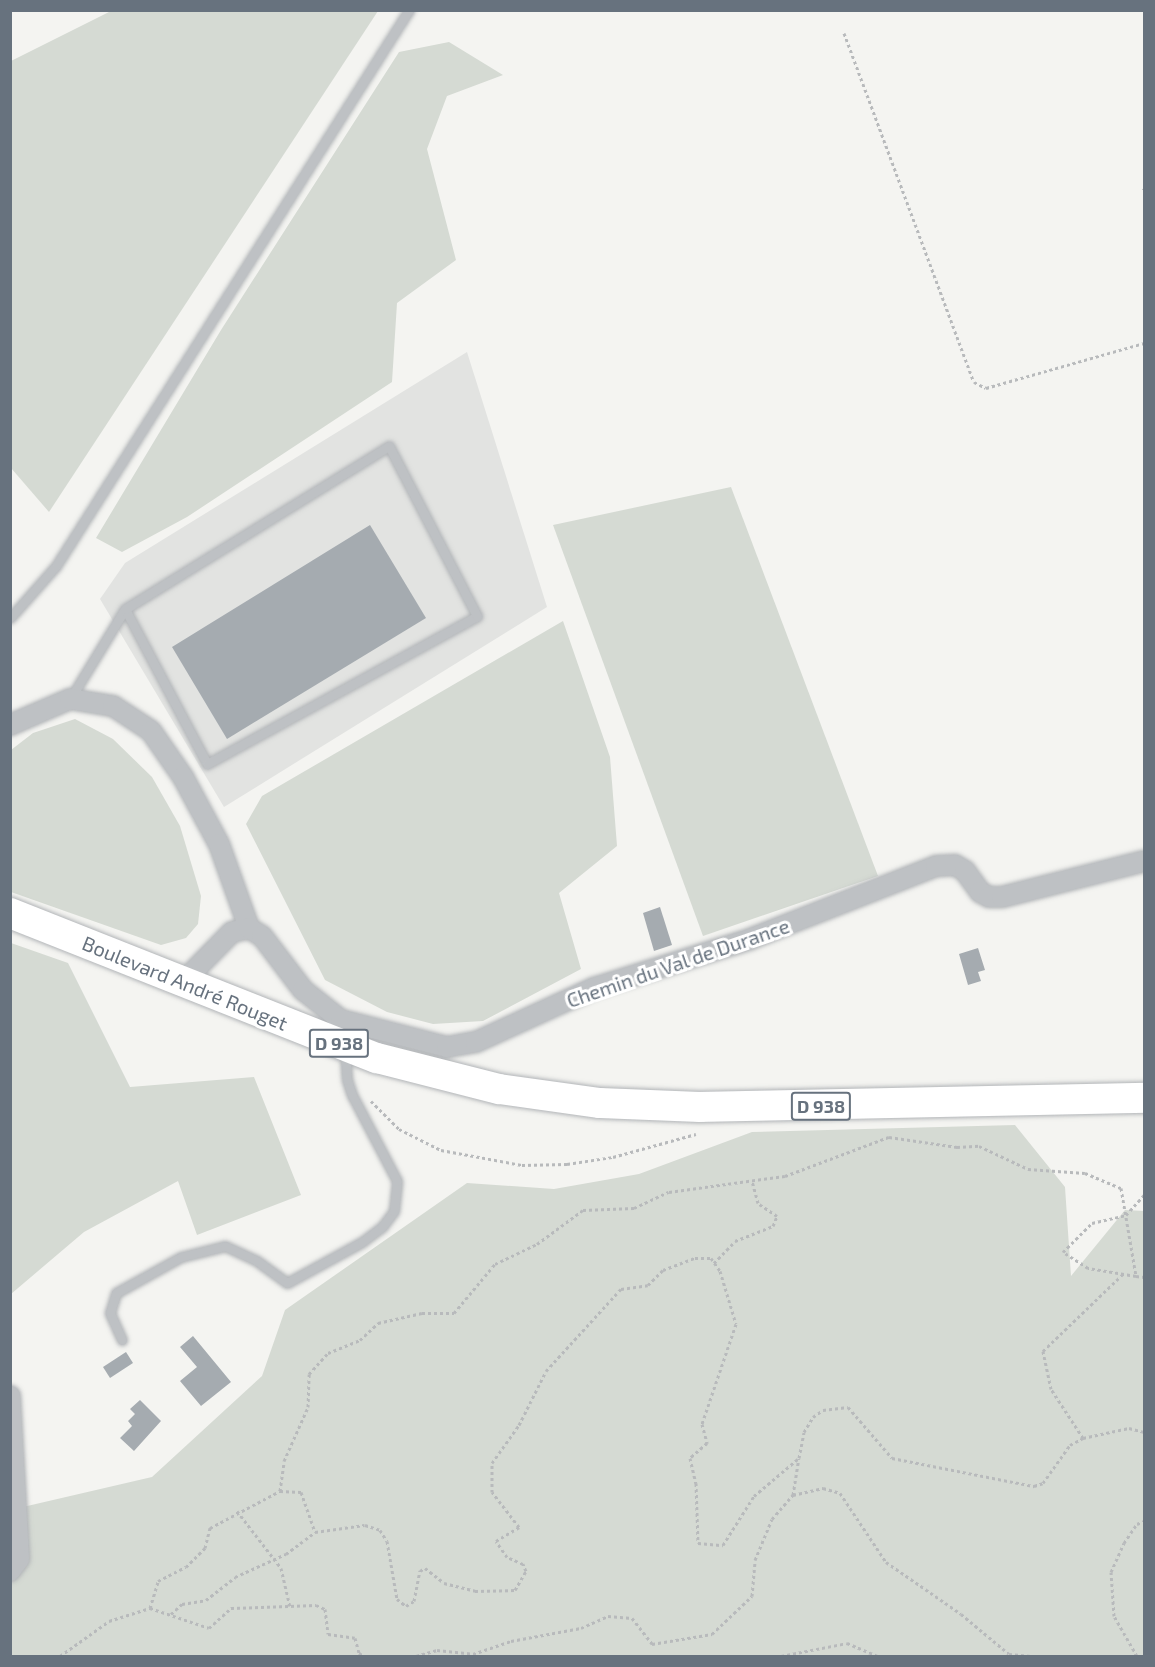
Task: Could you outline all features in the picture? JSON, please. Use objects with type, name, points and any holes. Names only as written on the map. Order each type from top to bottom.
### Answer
[{"type":"main road","name":"Boulevard André Rouget","points":[[10,913],[345,1046],[428,1074],[499,1089],[600,1103],[700,1107],[1144,1098]]},
{"type":"street","points":[[10,725],[70,699],[113,706],[151,731],[183,777],[219,844],[249,928],[232,932],[183,982]]},
{"type":"street","name":"Chemin du Val de Durance","points":[[249,928],[262,936],[303,990],[341,1020],[447,1047],[476,1042],[594,988],[750,939],[936,866],[955,865],[965,871],[980,892],[1002,897],[1144,861]]},
{"type":"street","points":[[10,1396],[19,1559],[10,1570]]},
{"type":"lane","points":[[10,618],[56,567],[409,10]]},
{"type":"lane","points":[[70,699],[125,609],[389,446],[477,616],[207,764],[125,609]]},
{"type":"lane","points":[[122,1340],[110,1313],[116,1293],[182,1257],[225,1246],[256,1261],[287,1283],[362,1242],[382,1227],[394,1211],[397,1181],[347,1080],[345,1046]]},
{"type":"path","points":[[844,33],[974,382],[986,388],[1144,343]]},
{"type":"path","points":[[347,1080],[399,1129],[441,1150],[482,1159],[522,1165],[567,1164],[614,1157],[696,1134]]},
{"type":"path","points":[[280,1491],[284,1461],[308,1407],[309,1374],[328,1353],[360,1340],[378,1323],[422,1313],[454,1313],[495,1264],[537,1244],[583,1210],[634,1208],[669,1192],[752,1181],[816,1166],[889,1137],[957,1148],[979,1146],[1028,1169],[1085,1173],[1121,1188],[1136,1276]]},
{"type":"path","points":[[714,1263],[735,1241],[773,1226],[777,1216],[758,1203],[752,1181]]},
{"type":"path","points":[[1144,1195],[1125,1215],[1092,1223],[1063,1252],[1088,1268],[1144,1277]]},
{"type":"path","points":[[171,1614],[182,1604],[206,1600],[235,1577],[274,1557],[286,1554],[315,1532],[365,1525],[380,1530],[387,1541],[397,1599],[406,1606],[414,1601],[420,1571],[425,1568],[444,1583],[475,1591],[515,1590],[526,1571],[523,1564],[507,1557],[496,1541],[519,1527],[492,1492],[492,1463],[519,1425],[546,1371],[621,1289],[648,1285],[663,1270],[694,1258],[711,1258],[736,1324],[702,1424],[707,1443],[690,1458],[696,1483],[698,1543],[723,1545],[753,1496],[799,1458]]},
{"type":"path","points":[[1083,1438],[1051,1389],[1043,1351],[1123,1274]]},
{"type":"path","points":[[416,1656],[437,1650],[473,1654],[511,1641],[530,1641],[581,1628],[608,1616],[632,1618],[652,1644],[712,1634],[752,1596],[755,1560],[772,1519],[793,1495],[804,1432],[813,1417],[837,1407],[848,1407],[879,1446],[892,1458],[1034,1486],[1043,1483],[1070,1446],[1083,1438],[1129,1428],[1144,1432]]},
{"type":"path","points":[[793,1495],[824,1488],[840,1493],[886,1562],[961,1614],[1009,1654],[1031,1656]]},
{"type":"path","points":[[150,1608],[158,1581],[186,1567],[205,1548],[210,1528],[237,1511],[280,1491],[301,1492],[315,1532]]},
{"type":"path","points":[[237,1511],[281,1568],[290,1606]]},
{"type":"path","points":[[1137,1656],[1114,1616],[1112,1572],[1124,1543],[1137,1524],[1144,1521]]},
{"type":"path","points":[[60,1656],[109,1621],[150,1608],[209,1628],[231,1608],[290,1606],[325,1609],[328,1634],[355,1638],[358,1653],[364,1656]]},
{"type":"path","points":[[781,1656],[847,1643],[877,1656]]},
{"type":"shaded area","points":[[111,11],[378,11],[49,512],[11,468],[11,61]]},
{"type":"shaded area","points":[[449,42],[503,75],[447,96],[427,149],[456,260],[397,303],[392,382],[187,517],[122,552],[96,538],[221,330],[399,52]]},
{"type":"shaded area","points":[[467,352],[547,607],[224,807],[100,599],[125,563]]},
{"type":"shaded area","points":[[731,487],[878,876],[703,936],[553,525]]},
{"type":"shaded area","points":[[563,621],[610,757],[617,846],[559,893],[581,969],[483,1021],[433,1024],[387,1012],[325,980],[246,824],[262,796]]},
{"type":"shaded area","points":[[75,719],[113,739],[152,777],[180,826],[201,896],[198,924],[186,938],[161,945],[11,892],[11,750],[33,733]]},
{"type":"shaded area","points":[[11,943],[68,963],[130,1087],[254,1077],[301,1195],[197,1235],[178,1181],[84,1232],[11,1294]]},
{"type":"shaded area","points":[[1015,1125],[1065,1187],[1071,1276],[1125,1210],[1144,1211],[1144,1656],[11,1656],[10,1510],[152,1477],[262,1376],[285,1310],[467,1183],[554,1189],[639,1174],[752,1132]]},
{"type":"building","points":[[370,525],[426,618],[227,739],[172,647]]},
{"type":"building","points":[[660,907],[672,945],[654,951],[643,913]]},
{"type":"building","points":[[978,948],[985,970],[978,972],[981,981],[968,985],[959,954]]},
{"type":"building","points":[[193,1336],[231,1382],[201,1406],[180,1381],[197,1367],[180,1347]]},
{"type":"building","points":[[126,1352],[133,1363],[110,1378],[103,1367]]},
{"type":"building","points":[[140,1400],[161,1421],[134,1451],[120,1438],[132,1426],[128,1421],[135,1414],[130,1409]]}]
